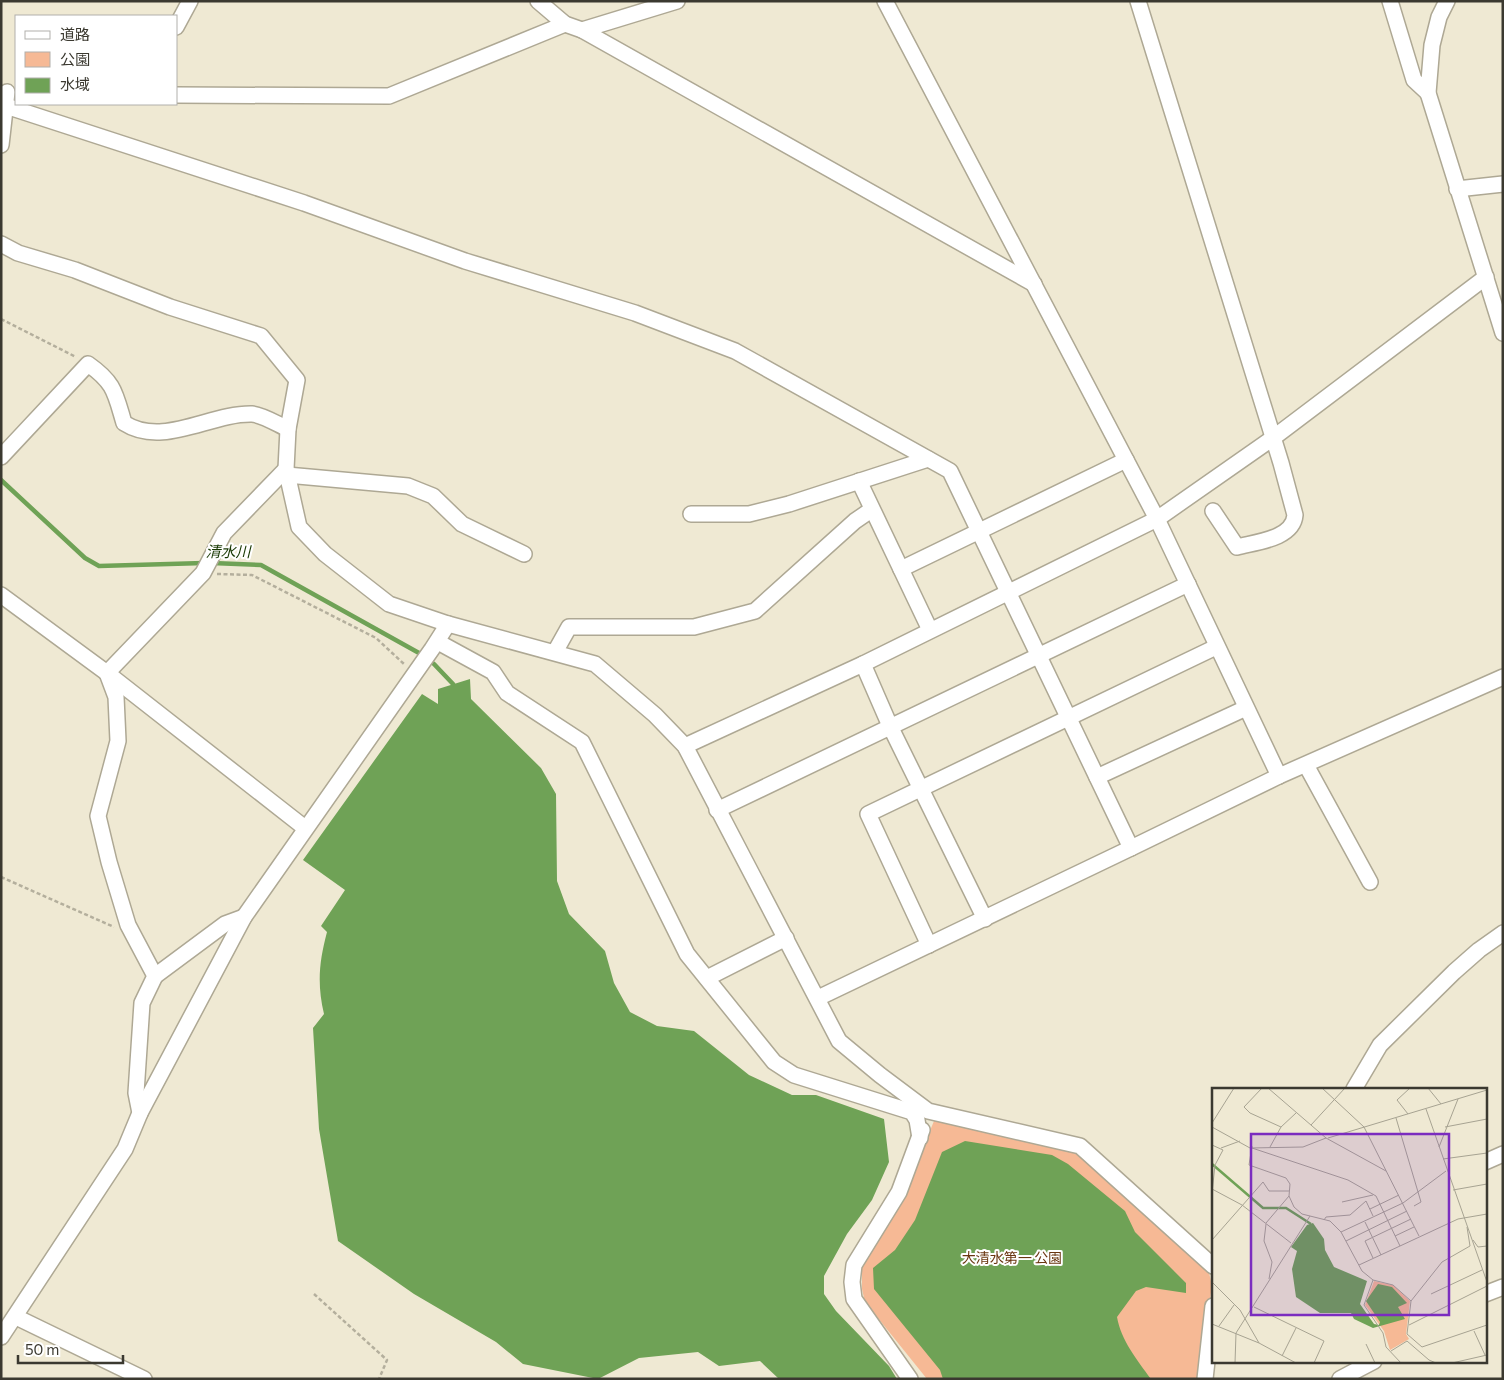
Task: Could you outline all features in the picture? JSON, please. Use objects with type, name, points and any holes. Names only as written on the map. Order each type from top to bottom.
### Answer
[{"type":"street","points":[[178,23],[190,1]]},
{"type":"street","points":[[538,1],[565,24],[582,30],[1034,284]]},
{"type":"street","points":[[582,30],[677,1]]},
{"type":"street","points":[[885,1],[1157,520],[1279,776]]},
{"type":"street","points":[[1138,1],[1295,515],[1294,523],[1290,529],[1236,547],[1214,511]]},
{"type":"street","points":[[1390,1],[1414,80],[1428,93]]},
{"type":"street","points":[[1447,1],[1439,17],[1432,45],[1428,93],[1503,333]]},
{"type":"street","points":[[178,95],[389,96],[565,24]]},
{"type":"street","points":[[1,145],[8,97]]},
{"type":"street","points":[[31,105],[465,261],[636,312],[690,333],[735,351],[950,471],[1131,848]]},
{"type":"street","points":[[1457,188],[1503,184]]},
{"type":"street","points":[[1,244],[18,253],[75,270],[170,307],[261,336],[297,380],[288,429],[286,472],[299,527],[325,554],[389,604],[448,624],[595,664],[655,715],[685,746],[840,1041],[880,1076],[928,1111],[1080,1146],[1212,1265]]},
{"type":"street","points":[[685,746],[863,664],[1157,520],[1273,438],[1486,277]]},
{"type":"street","points":[[1,457],[88,364],[106,377],[115,392],[124,423],[136,430],[153,433],[236,415],[255,414],[288,429]]},
{"type":"street","points":[[691,514],[749,514],[928,459]]},
{"type":"street","points":[[901,568],[1126,460]]},
{"type":"street","points":[[286,472],[408,486],[433,496],[462,524],[524,554]]},
{"type":"street","points":[[108,673],[204,572],[224,533],[286,472]]},
{"type":"street","points":[[858,481],[930,630]]},
{"type":"street","points":[[555,652],[569,627],[694,627],[755,611],[855,521],[871,510]]},
{"type":"street","points":[[717,810],[1188,584]]},
{"type":"street","points":[[1,595],[108,673],[304,828]]},
{"type":"street","points":[[1,1337],[16,1317],[125,1148],[140,1113],[244,917],[304,828],[435,646],[448,624]]},
{"type":"street","points":[[435,646],[493,672],[507,693],[582,742],[687,954],[774,1062],[794,1075],[912,1112],[918,1120],[920,1138]]},
{"type":"street","points":[[929,945],[868,814],[1216,647]]},
{"type":"street","points":[[863,664],[890,726],[985,919]]},
{"type":"street","points":[[108,673],[116,697],[118,741],[98,816],[109,862],[128,925],[156,976]]},
{"type":"street","points":[[818,998],[1279,776],[1503,677]]},
{"type":"street","points":[[1097,777],[1246,708]]},
{"type":"street","points":[[1306,765],[1370,882]]},
{"type":"street","points":[[140,1113],[136,1093],[142,1003],[156,976],[225,924],[244,917]]},
{"type":"street","points":[[1355,1088],[1380,1044],[1478,950],[1503,933]]},
{"type":"street","points":[[707,978],[786,938]]},
{"type":"street","points":[[910,1379],[854,1298],[852,1282],[854,1265],[899,1192],[920,1138],[928,1111]]},
{"type":"street","points":[[1486,1162],[1503,1154]]},
{"type":"street","points":[[1486,1294],[1503,1286]]},
{"type":"street","points":[[1205,1379],[1212,1315]]},
{"type":"street","points":[[16,1317],[144,1379]]},
{"type":"street","points":[[1340,1379],[1372,1362]]},
{"type":"path","points":[[1,319],[88,364]]},
{"type":"path","points":[[204,572],[252,575],[376,638],[416,673]]},
{"type":"path","points":[[1,877],[118,928],[128,925]]},
{"type":"path","points":[[314,1294],[387,1360],[379,1379]]},
{"type":"green space","name":"大清水第一 公園","points":[[934,1121],[1069,1146],[1208,1269],[1212,1285],[1199,1379],[927,1379],[865,1302],[862,1289],[862,1263],[901,1201]]},
{"type":"water","points":[[470,679],[471,699],[541,768],[556,794],[557,881],[569,914],[605,951],[614,983],[630,1012],[657,1026],[694,1031],[749,1075],[792,1095],[816,1095],[884,1119],[889,1162],[872,1200],[847,1234],[824,1276],[824,1294],[836,1311],[889,1366],[897,1379],[779,1379],[760,1361],[719,1366],[698,1352],[639,1358],[598,1379],[523,1364],[496,1342],[414,1294],[338,1241],[319,1129],[313,1028],[324,1014],[320,993],[320,973],[327,932],[321,926],[345,890],[303,860],[422,694],[438,704],[438,689]]},
{"type":"water","name":"大清水第一 公園","points":[[965,1141],[1052,1155],[1068,1164],[1125,1211],[1135,1232],[1186,1283],[1186,1293],[1146,1287],[1136,1291],[1117,1317],[1126,1342],[1151,1379],[943,1379],[940,1370],[874,1289],[873,1268],[895,1250],[915,1220],[942,1152]]},
{"type":"waterway","name":"清水川","points":[[1,480],[85,558],[99,566],[204,563]]},
{"type":"waterway","name":"清水川","points":[[212,563],[261,565],[419,653],[434,664],[453,684]]}]
